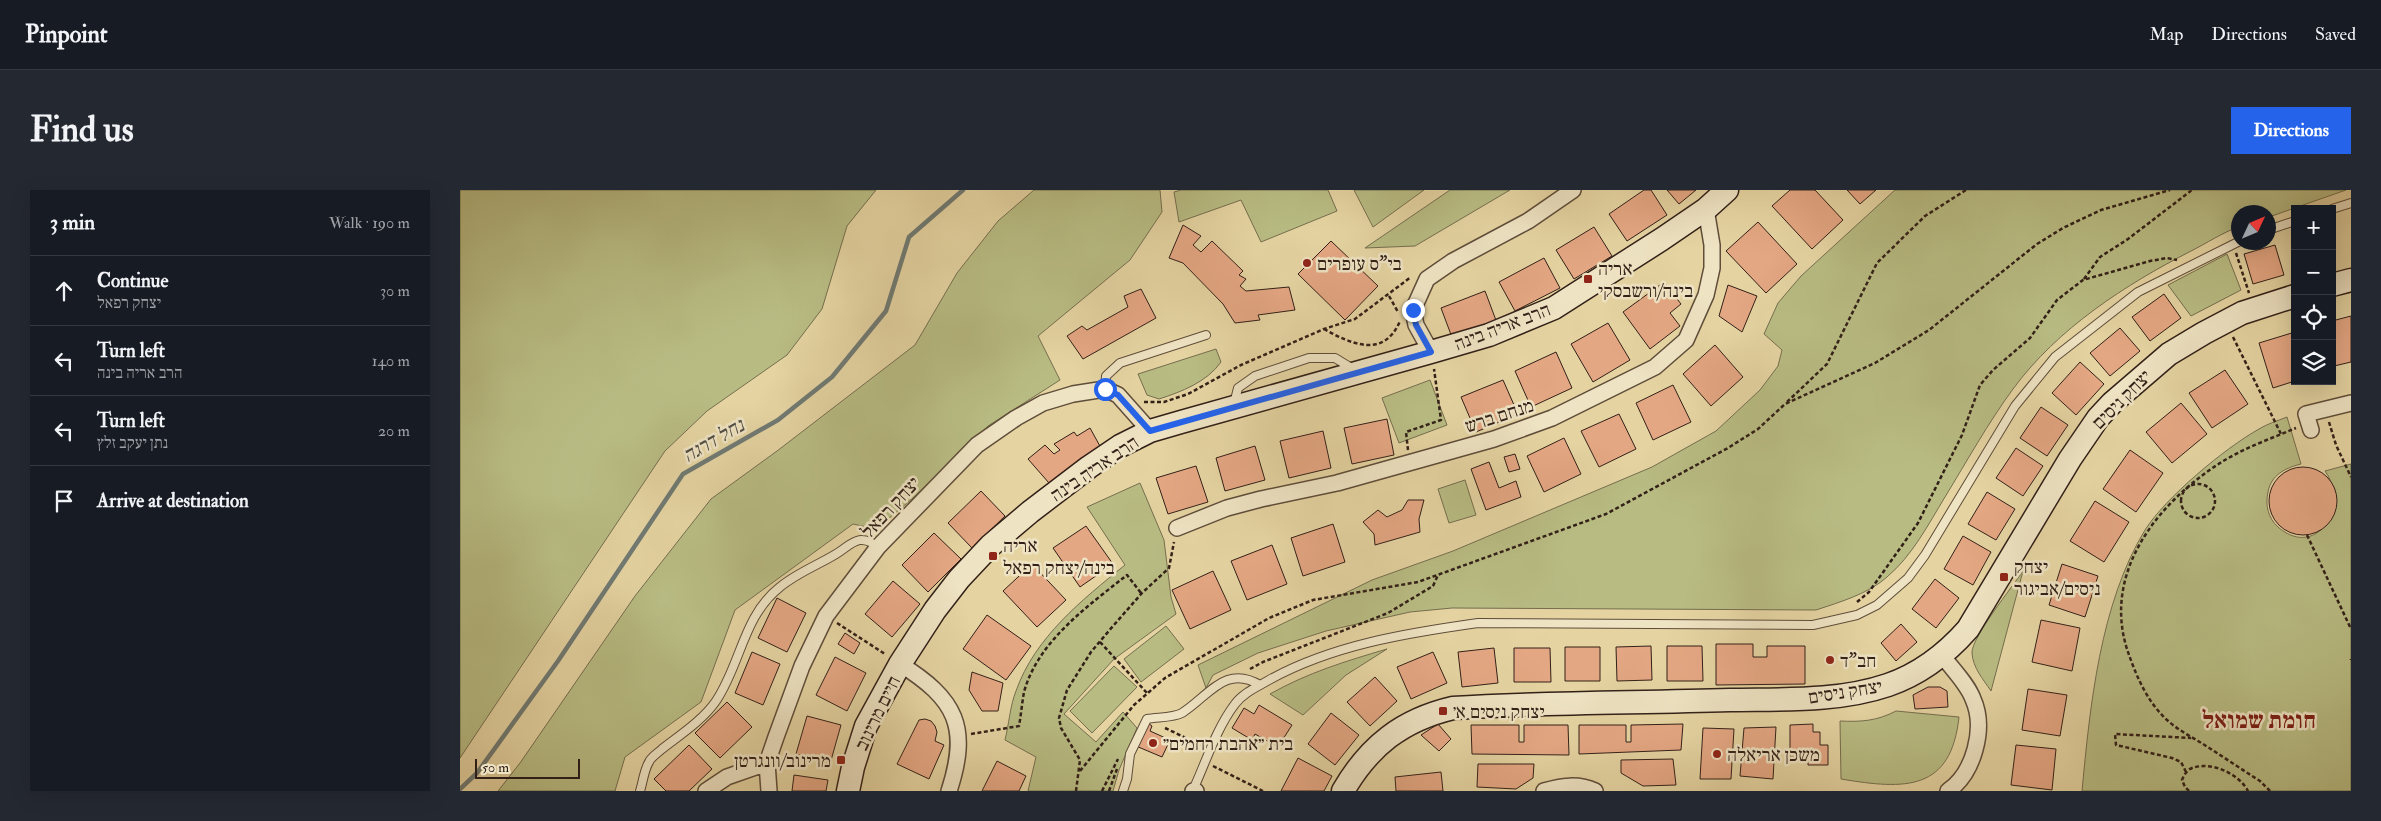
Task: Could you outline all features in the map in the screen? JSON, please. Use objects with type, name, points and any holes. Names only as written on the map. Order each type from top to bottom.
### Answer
[{"type":"street","points":[[1431,352],[1416,325],[1413,310],[1427,279],[1453,261],[1528,221],[1573,190]]},
{"type":"street","name":"הרב אריה בינה","points":[[900,664],[935,610],[990,546],[1030,512],[1120,446],[1150,431],[1431,352],[1489,334],[1554,308],[1616,270],[1706,209],[1727,190]]},
{"type":"street","name":"מנחם ברש","points":[[1177,528],[1227,508],[1346,481],[1494,439],[1552,418],[1655,368],[1686,340],[1706,295],[1712,268],[1712,245],[1706,209]]},
{"type":"street","points":[[2336,284],[2351,280]]},
{"type":"street","name":"יצחק ניסים","points":[[1343,791],[1376,747],[1392,733],[1428,714],[1453,708],[1839,695],[1888,685],[1914,673],[1942,655],[1968,628],[1985,603],[2070,459],[2098,418],[2125,391],[2169,354],[2225,321],[2242,313],[2291,297]]},
{"type":"street","points":[[1111,392],[1150,431]]},
{"type":"street","name":"יצחק רפאל","points":[[769,791],[767,763],[788,701],[826,616],[878,547],[977,445],[1016,418],[1043,404],[1072,394],[1111,392]]},
{"type":"street","points":[[2310,426],[2306,414],[2351,403]]},
{"type":"street","points":[[1942,655],[1973,698],[1978,712],[1975,748],[1957,788]]},
{"type":"street","points":[[900,664],[925,680],[940,694],[951,711],[959,736],[957,760],[949,791]]},
{"type":"street","name":"חיים מרינוב","points":[[848,791],[853,767],[866,726],[900,664]]},
{"type":"street","points":[[706,791],[727,777],[767,763]]},
{"type":"street","points":[[1544,791],[1566,786],[1582,786],[1595,791]]},
{"type":"lane","points":[[2336,208],[2351,203]]},
{"type":"lane","points":[[2276,227],[2291,222]]},
{"type":"lane","points":[[1194,791],[1225,719],[1236,703],[1260,685],[1293,667],[1356,646],[1430,629],[1478,622],[1813,625],[1857,615],[1877,605],[1908,578],[1925,555],[2015,406],[2056,357],[2138,292],[2231,245]]},
{"type":"lane","points":[[1111,392],[1106,376],[1120,363],[1206,335]]},
{"type":"lane","points":[[640,791],[649,760],[703,716],[715,703],[758,610],[768,598],[781,586],[837,553],[855,540],[870,540],[878,547]]},
{"type":"lane","points":[[1123,791],[1127,779],[1130,754],[1147,719],[1180,714],[1213,688],[1233,679],[1248,678],[1260,685]]},
{"type":"path","points":[[1080,772],[1134,705],[1165,678],[1269,618],[1313,600],[1398,586],[1438,574],[1606,514],[1728,448],[1758,428],[1827,364],[1878,263],[1925,216],[1966,190]]},
{"type":"path","points":[[1785,404],[1875,363],[1929,330],[2037,244],[2063,228],[2101,210],[2170,190]]},
{"type":"path","points":[[1855,603],[1869,592],[1918,523],[1962,435],[1980,384],[1993,370],[2030,338],[2057,300],[2083,280],[2100,258],[2192,190]]},
{"type":"path","points":[[2238,250],[2250,294],[2242,298]]},
{"type":"path","points":[[2083,280],[2167,258],[2193,263]]},
{"type":"path","points":[[1111,392],[1147,403],[1164,402],[1188,394],[1241,365],[1324,329],[1355,319],[1389,296],[1418,272]]},
{"type":"path","points":[[1324,329],[1348,342],[1362,346],[1378,343],[1395,334],[1402,318],[1389,296]]},
{"type":"path","points":[[2225,321],[2281,434]]},
{"type":"path","points":[[1416,448],[1408,451],[1406,432],[1441,420],[1431,352]]},
{"type":"path","points":[[2324,409],[2336,445],[2351,477]]},
{"type":"path","points":[[2270,791],[2260,781],[2165,718],[2147,695],[2133,666],[2124,637],[2122,609],[2124,581],[2140,542],[2151,524],[2186,489],[2217,465],[2281,434],[2310,426]]},
{"type":"path","points":[[2200,484],[2211,489],[2215,502],[2211,513],[2199,518],[2188,514],[2181,500],[2186,489],[2200,484]]},
{"type":"path","points":[[1076,791],[1080,772],[1080,760],[1061,728],[1059,718],[1067,690],[1100,642],[1142,593],[1169,568],[1177,528]]},
{"type":"path","points":[[2308,535],[2351,629]]},
{"type":"path","points":[[1233,679],[1264,662],[1388,612],[1433,586],[1438,574]]},
{"type":"path","points":[[959,736],[1019,726],[1024,691],[1035,668],[1047,648],[1068,624],[1127,575],[1142,593]]},
{"type":"path","points":[[826,616],[900,664]]},
{"type":"path","points":[[1100,642],[1147,693]]},
{"type":"path","points":[[1147,719],[1212,751]]},
{"type":"path","points":[[2186,772],[2181,762],[2172,758],[2116,745],[2115,734],[2160,735],[2194,739]]},
{"type":"path","points":[[1206,762],[1263,791]]},
{"type":"path","points":[[2189,791],[2182,780],[2186,772],[2192,768],[2220,769],[2236,776],[2244,783],[2248,791]]},
{"type":"green space","points":[[460,190],[876,190],[847,226],[822,309],[787,355],[707,411],[665,451],[460,758]]},
{"type":"green space","points":[[1034,190],[1160,190],[1162,212],[1130,260],[1038,336],[1060,380],[988,426],[912,499],[876,529],[853,524],[735,610],[701,702],[625,757],[615,791],[498,791],[520,763],[635,596],[711,499],[915,345],[957,273],[998,221]]},
{"type":"green space","points":[[1181,190],[1328,190],[1337,211],[1261,242],[1241,200],[1179,222],[1174,192]]},
{"type":"green space","points":[[1354,190],[1424,190],[1373,227]]},
{"type":"green space","points":[[1450,190],[1510,190],[1415,246],[1365,248]]},
{"type":"green space","points":[[1895,190],[2346,190],[2303,205],[2291,205],[2291,209],[2276,215],[2276,205],[2231,205],[2231,230],[2142,278],[2072,327],[2031,367],[2013,389],[1986,429],[1926,529],[1904,560],[1879,583],[1853,597],[1816,610],[1452,608],[1410,612],[1326,631],[1258,653],[1213,675],[1206,688],[1198,665],[1372,580],[1453,551],[1652,467],[1716,431],[1760,390],[1778,366],[1782,350],[1764,334],[1778,303],[1801,276]]},
{"type":"green space","points":[[2227,254],[2241,290],[2191,316],[2168,285]]},
{"type":"green space","points":[[1216,349],[1221,362],[1201,381],[1159,399],[1147,395],[1138,374]]},
{"type":"green space","points":[[1430,380],[1447,425],[1399,443],[1382,398]]},
{"type":"green space","points":[[2287,417],[2301,464],[2280,473],[2270,486],[2267,506],[2272,520],[2278,527],[2292,536],[2305,537],[2316,533],[2325,525],[2332,513],[2334,500],[2332,485],[2325,471],[2351,464],[2351,791],[2082,791],[2094,691],[2107,623],[2117,590],[2145,530],[2166,503],[2213,461],[2245,437]]},
{"type":"green space","points":[[1465,480],[1476,515],[1449,523],[1438,489]]},
{"type":"green space","points":[[1140,483],[1164,540],[1171,597],[1176,614],[1114,659],[1064,714],[1096,742],[1123,712],[1137,728],[1119,770],[1113,791],[1028,791],[1036,757],[1005,740],[1016,691],[1035,653],[1048,637],[1077,606],[1125,565],[1087,507]]},
{"type":"green space","points":[[2023,571],[1991,691],[1974,664],[1973,646],[1993,612]]},
{"type":"green space","points":[[1166,626],[1184,649],[1141,682],[1124,659]]},
{"type":"green space","points":[[1387,649],[1346,675],[1303,715],[1270,694],[1312,674]]},
{"type":"green space","points":[[1114,666],[1137,687],[1092,733],[1070,711]]},
{"type":"green space","points":[[1896,711],[1959,717],[1954,741],[1946,759],[1935,772],[1921,780],[1905,784],[1864,783],[1841,779],[1840,721],[1869,720]]},
{"type":"building","points":[[1644,190],[1651,190],[1667,215],[1627,241],[1609,214]]},
{"type":"building","points":[[1667,190],[1696,190],[1679,204]]},
{"type":"building","points":[[1790,190],[1815,190],[1843,220],[1812,249],[1772,206]]},
{"type":"building","points":[[1847,190],[1876,190],[1860,204]]},
{"type":"building","points":[[1758,222],[1797,264],[1766,293],[1726,251]]},
{"type":"building","points":[[1183,225],[1201,236],[1193,245],[1201,252],[1212,241],[1243,271],[1239,275],[1246,279],[1240,286],[1246,291],[1289,287],[1295,310],[1258,315],[1260,320],[1235,323],[1223,304],[1183,263],[1169,258]]},
{"type":"building","points":[[1594,227],[1612,256],[1574,279],[1556,250]]},
{"type":"building","points":[[1331,241],[1378,286],[1345,320],[1298,274]]},
{"type":"building","points":[[2276,248],[2284,275],[2253,284],[2244,254],[2258,250],[2276,250]]},
{"type":"building","points":[[1544,258],[1560,288],[1515,311],[1499,282]]},
{"type":"building","points":[[1664,282],[1681,304],[1670,313],[1680,326],[1650,349],[1623,312]]},
{"type":"building","points":[[1728,285],[1757,296],[1742,332],[1719,316]]},
{"type":"building","points":[[1141,289],[1156,318],[1083,359],[1067,336],[1082,326],[1087,330],[1128,307],[1124,296]]},
{"type":"building","points":[[1485,291],[1497,323],[1453,340],[1441,308]]},
{"type":"building","points":[[2164,294],[2181,318],[2150,341],[2132,317]]},
{"type":"building","points":[[2351,316],[2351,362],[2336,366],[2336,340],[2336,320]]},
{"type":"building","points":[[1608,323],[1630,360],[1593,382],[1571,344]]},
{"type":"building","points":[[2120,328],[2140,351],[2110,376],[2090,353]]},
{"type":"building","points":[[2291,333],[2291,382],[2273,388],[2259,343]]},
{"type":"building","points":[[1715,345],[1743,377],[1711,406],[1683,374]]},
{"type":"building","points":[[1556,352],[1572,388],[1531,407],[1515,371]]},
{"type":"building","points":[[2080,362],[2104,384],[2076,415],[2052,393]]},
{"type":"building","points":[[2225,370],[2248,404],[2212,428],[2189,393]]},
{"type":"building","points":[[1503,380],[1518,414],[1476,432],[1461,397]]},
{"type":"building","points":[[1673,385],[1691,422],[1653,440],[1636,403]]},
{"type":"building","points":[[2181,403],[2207,434],[2172,463],[2146,432]]},
{"type":"building","points":[[2041,407],[2068,425],[2047,456],[2020,438]]},
{"type":"building","points":[[1619,414],[1636,449],[1599,467],[1581,431]]},
{"type":"building","points":[[1387,419],[1394,455],[1352,464],[1344,428]]},
{"type":"building","points":[[1090,428],[1101,448],[1049,483],[1028,459],[1045,445],[1054,454],[1060,450],[1054,444],[1074,432],[1077,436]]},
{"type":"building","points":[[1323,431],[1331,468],[1289,478],[1280,441]]},
{"type":"building","points":[[1564,438],[1581,474],[1544,492],[1527,456]]},
{"type":"building","points":[[1255,446],[1265,480],[1225,491],[1216,458]]},
{"type":"building","points":[[2016,448],[2043,466],[2023,496],[1996,478]]},
{"type":"building","points":[[2130,450],[2163,473],[2136,512],[2103,489]]},
{"type":"building","points":[[1515,454],[1520,469],[1509,472],[1504,457]]},
{"type":"building","points":[[1489,462],[1499,488],[1516,481],[1521,497],[1486,510],[1471,469]]},
{"type":"building","points":[[1196,466],[1208,502],[1168,514],[1156,478]]},
{"type":"building","points":[[2303,467],[2316,469],[2327,477],[2335,488],[2337,501],[2335,514],[2327,525],[2316,533],[2303,535],[2290,533],[2279,525],[2271,514],[2269,501],[2271,488],[2279,477],[2290,469]]},
{"type":"building","points":[[981,491],[1005,516],[972,548],[948,523]]},
{"type":"building","points":[[1987,492],[2015,509],[1996,540],[1968,524]]},
{"type":"building","points":[[1408,500],[1424,500],[1419,519],[1420,532],[1375,545],[1374,534],[1363,522],[1378,510],[1387,517],[1402,510]]},
{"type":"building","points":[[2095,501],[2129,522],[2104,562],[2070,541]]},
{"type":"building","points":[[1333,524],[1345,562],[1303,576],[1291,538]]},
{"type":"building","points":[[1086,526],[1113,564],[1080,587],[1053,548]]},
{"type":"building","points":[[934,533],[961,559],[928,592],[902,565]]},
{"type":"building","points":[[1963,536],[1991,552],[1973,585],[1944,569]]},
{"type":"building","points":[[1272,545],[1287,584],[1247,600],[1231,561]]},
{"type":"building","points":[[1032,564],[1066,600],[1037,627],[1003,591]]},
{"type":"building","points":[[2062,564],[2098,576],[2085,617],[2049,605]]},
{"type":"building","points":[[1213,571],[1231,610],[1190,629],[1172,590]]},
{"type":"building","points":[[1935,579],[1959,598],[1936,628],[1912,609]]},
{"type":"building","points":[[893,581],[920,604],[892,637],[865,614]]},
{"type":"building","points":[[777,598],[806,613],[787,652],[758,638]]},
{"type":"building","points":[[987,615],[1031,646],[1006,680],[963,649]]},
{"type":"building","points":[[2041,620],[2080,628],[2072,671],[2032,662]]},
{"type":"building","points":[[1901,624],[1917,642],[1896,661],[1881,643]]},
{"type":"building","points":[[845,633],[860,643],[854,654],[838,644]]},
{"type":"building","points":[[1716,644],[1753,644],[1753,657],[1767,657],[1767,646],[1805,646],[1805,684],[1716,685]]},
{"type":"building","points":[[1651,646],[1652,680],[1617,681],[1616,647]]},
{"type":"building","points":[[1667,646],[1702,646],[1703,681],[1667,681]]},
{"type":"building","points":[[1565,647],[1600,647],[1600,681],[1565,681]]},
{"type":"building","points":[[1494,648],[1498,683],[1462,687],[1458,652]]},
{"type":"building","points":[[1514,648],[1550,648],[1551,682],[1514,682]]},
{"type":"building","points":[[752,652],[780,664],[763,705],[735,693]]},
{"type":"building","points":[[1433,652],[1447,683],[1411,699],[1397,667]]},
{"type":"building","points":[[835,657],[866,673],[847,711],[816,695]]},
{"type":"building","points":[[972,672],[1003,683],[998,711],[982,711],[969,690]]},
{"type":"building","points":[[1375,677],[1397,701],[1370,726],[1347,702]]},
{"type":"building","points":[[1928,687],[1940,687],[1947,691],[1948,707],[1915,709],[1913,695]]},
{"type":"building","points":[[2028,689],[2067,695],[2060,736],[2022,730]]},
{"type":"building","points":[[727,702],[752,727],[720,758],[695,733]]},
{"type":"building","points":[[1259,705],[1292,725],[1278,747],[1255,734],[1252,740],[1232,728],[1244,708],[1254,714]]},
{"type":"building","points":[[1331,713],[1359,735],[1335,765],[1308,744]]},
{"type":"building","points":[[807,716],[841,725],[830,764],[796,754]]},
{"type":"building","points":[[919,720],[931,721],[935,726],[937,732],[935,741],[944,745],[929,779],[897,764]]},
{"type":"building","name":"בית ״אהבת רחמים״","points":[[1148,723],[1152,726],[1150,731],[1170,740],[1162,757],[1136,746]]},
{"type":"building","points":[[1438,724],[1451,739],[1439,751],[1421,735]]},
{"type":"building","points":[[1683,724],[1681,750],[1579,754],[1579,725],[1626,725],[1626,742],[1631,742],[1631,725]]},
{"type":"building","points":[[1813,724],[1813,732],[1820,732],[1820,745],[1828,745],[1828,765],[1808,765],[1808,756],[1790,757],[1790,725]]},
{"type":"building","points":[[1471,725],[1519,725],[1519,742],[1524,742],[1524,725],[1568,725],[1569,755],[1472,754]]},
{"type":"building","points":[[1776,727],[1773,779],[1740,776],[1744,728]]},
{"type":"building","name":"משכן אריאלה","points":[[1703,728],[1734,729],[1731,779],[1700,779]]},
{"type":"building","points":[[689,745],[712,769],[689,791],[666,791],[654,779]]},
{"type":"building","points":[[2016,745],[2056,749],[2052,790],[2011,785]]},
{"type":"building","points":[[1298,758],[1332,776],[1324,791],[1281,791]]},
{"type":"building","points":[[1673,759],[1676,785],[1643,786],[1621,773],[1621,760]]},
{"type":"building","points":[[997,761],[1026,776],[1019,791],[982,791]]},
{"type":"building","points":[[1478,764],[1534,764],[1533,778],[1516,789],[1477,787]]},
{"type":"building","points":[[1441,772],[1443,791],[1396,791],[1395,777]]},
{"type":"building","points":[[794,775],[828,780],[826,791],[792,791]]},
{"type":"waterway","name":"נחל דרגה","points":[[460,789],[477,773],[558,661],[683,474],[778,420],[832,377],[886,311],[909,237],[963,190]]},
{"type":"place","name":"בי\"ס עופרים","points":[[1307,263]]},
{"type":"place","name":"אריה בינה/ורשבסקי","points":[[1588,279]]},
{"type":"place","name":"אריה בינה/יצחק רפאל","points":[[993,556]]},
{"type":"place","name":"יצחק ניסים/אביגור","points":[[2004,577]]},
{"type":"place","name":"חב\"ד","points":[[1830,660]]},
{"type":"place","name":"יצחק ניסים א׳","points":[[1443,711]]},
{"type":"place","name":"בית ״אהבת רחמים״","points":[[1153,743]]},
{"type":"place","name":"משכן אריאלה","points":[[1717,754]]},
{"type":"place","name":"מרינוב/וונגרטן","points":[[841,760]]},
{"type":"district","name":"חומת שמואל","points":[[2259,720]]},
{"type":"route","points":[[1105,389],[1118,395],[1150,431],[1431,352],[1416,325],[1413,310]]}]
